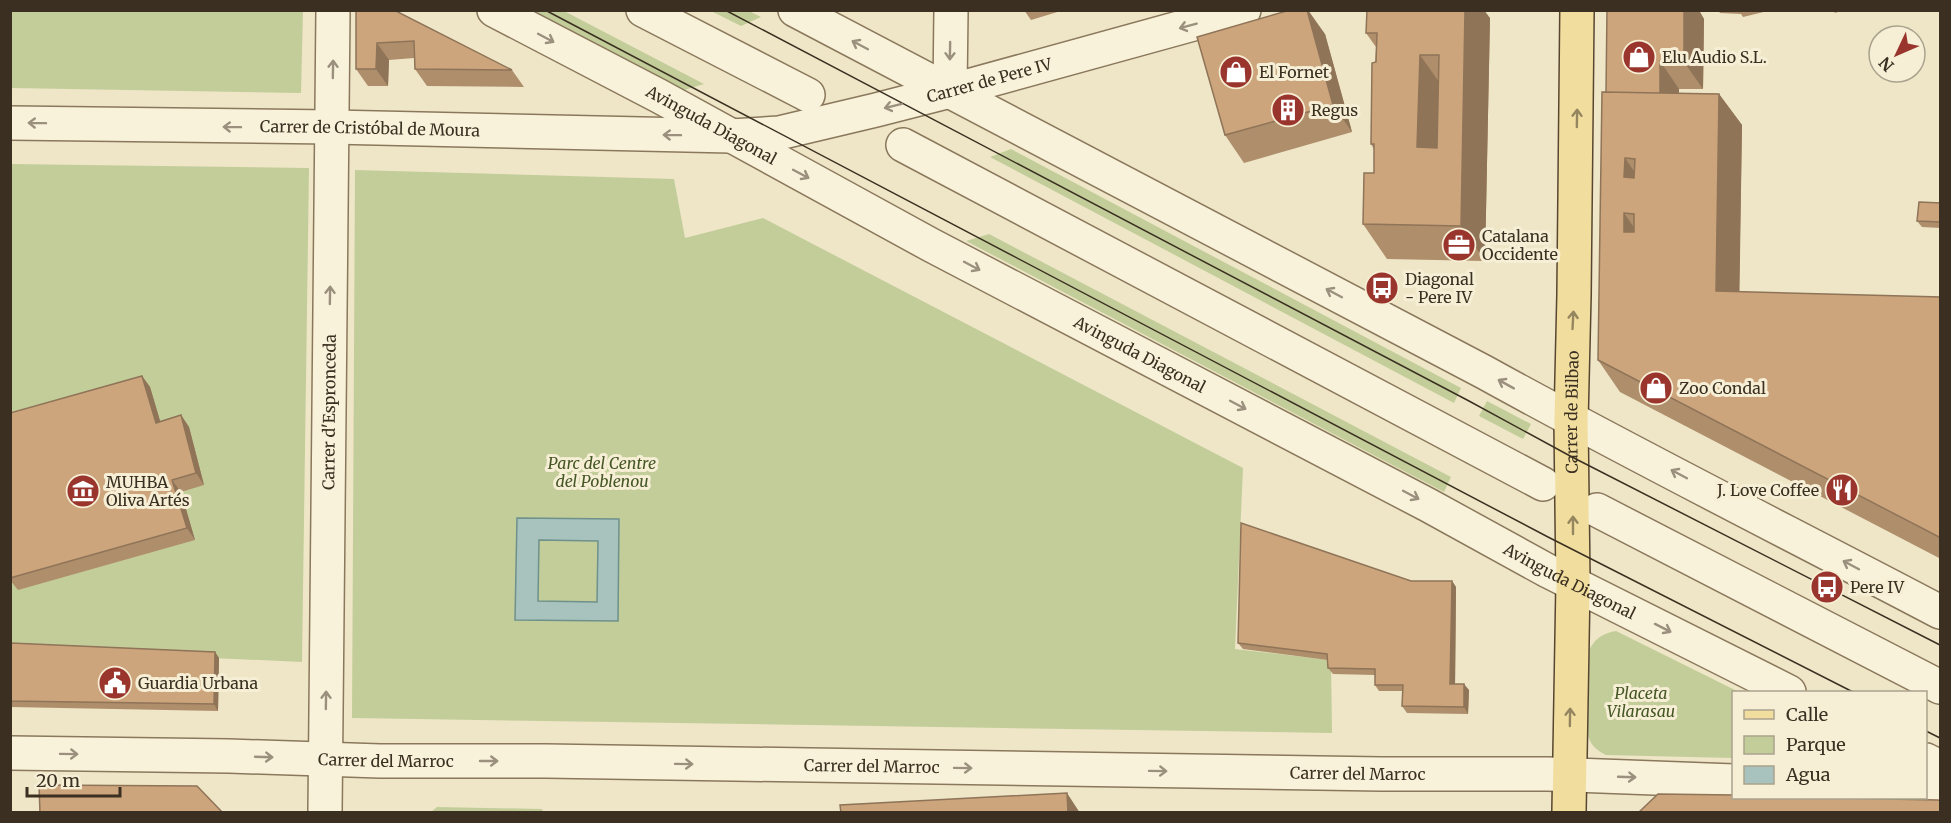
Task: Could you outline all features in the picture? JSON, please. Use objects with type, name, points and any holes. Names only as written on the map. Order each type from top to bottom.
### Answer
[{"type":"main road","name":"Carrer de Bilbao","points":[[1569,813],[1574,583],[1571,421],[1577,10]]},
{"type":"street","name":"Carrer d'Espronceda","points":[[325,813],[333,10]]},
{"type":"street","name":"Avinguda Diagonal","points":[[494,10],[659,96],[931,244],[1574,583],[1786,691]]},
{"type":"street","points":[[643,10],[808,95]]},
{"type":"street","points":[[795,10],[1484,372],[1571,421],[1670,470],[1941,612]]},
{"type":"street","points":[[950,92],[951,10]]},
{"type":"street","name":"Carrer de Pere IV","points":[[730,136],[779,133],[950,92],[1245,10]]},
{"type":"street","name":"Carrer de Cristóbal de Moura","points":[[10,123],[332,127],[730,136]]},
{"type":"street","points":[[903,145],[1543,484]]},
{"type":"street","points":[[1597,510],[1941,687]]},
{"type":"street","name":"Carrer del Marroc","points":[[10,753],[1569,775],[1732,781]]},
{"type":"street","points":[[1927,760],[1941,767]]},
{"type":"green space","points":[[11,10],[303,11],[301,93],[11,88]]},
{"type":"green space","points":[[525,11],[564,11],[704,84],[681,91]]},
{"type":"green space","points":[[711,11],[749,11],[761,17],[741,26]]},
{"type":"green space","points":[[1011,149],[1461,388],[1454,403],[990,157]]},
{"type":"green space","points":[[11,164],[309,168],[302,662],[11,649]]},
{"type":"green space","name":"Parc del Centre del Poblenou","points":[[355,170],[674,179],[685,238],[763,218],[1243,468],[1235,649],[1331,660],[1332,733],[352,718]]},
{"type":"green space","points":[[989,234],[1451,477],[1444,492],[966,241]]},
{"type":"green space","points":[[1487,401],[1531,424],[1523,439],[1479,416]]},
{"type":"green space","name":"Placeta Vilarasau","points":[[1616,631],[1737,691],[1732,691],[1732,758],[1606,755],[1598,751],[1593,746],[1587,732],[1587,654],[1598,638]]},
{"type":"green space","points":[[437,807],[542,809],[543,812],[431,812]]},
{"type":"water","points":[[517,518],[619,519],[618,621],[515,620]],"holes":[[[539,540],[598,541],[597,602],[538,601]]]},
{"type":"building","points":[[356,10],[394,10],[512,70],[415,69],[414,41],[377,43],[376,69],[356,69]]},
{"type":"building","name":"Regus","points":[[1290,10],[1307,10],[1333,105],[1225,135],[1197,37]]},
{"type":"building","points":[[1367,10],[1465,10],[1461,226],[1363,224],[1364,173],[1374,173],[1374,144],[1371,144],[1372,63],[1376,62],[1377,33],[1366,33]],"holes":[[[1420,55],[1439,55],[1437,148],[1417,147]]]},
{"type":"building","points":[[1607,10],[1684,10],[1684,62],[1660,61],[1660,93],[1606,92]]},
{"type":"building","points":[[1602,92],[1719,94],[1716,291],[1941,297],[1941,538],[1598,360]],"holes":[[[1625,158],[1635,159],[1634,178],[1624,177]],[[1624,213],[1634,214],[1634,232],[1624,232]]]},
{"type":"building","points":[[1919,202],[1941,203],[1941,222],[1917,221]]},
{"type":"building","points":[[142,376],[156,423],[181,415],[196,473],[172,480],[187,528],[10,578],[10,413]]},
{"type":"building","points":[[1241,523],[1411,581],[1452,581],[1450,684],[1464,684],[1464,707],[1402,706],[1403,685],[1375,685],[1375,669],[1328,668],[1327,654],[1238,643]]},
{"type":"building","name":"Guardia Urbana","points":[[10,643],[215,652],[214,704],[10,701]]},
{"type":"building","points":[[39,785],[197,786],[223,813],[40,813]]},
{"type":"building","points":[[1067,793],[1068,813],[841,813],[840,805]]},
{"type":"building","points":[[1658,794],[1732,795],[1732,799],[1941,801],[1941,813],[1638,813]]},
{"type":"tram line","points":[[545,10],[1548,537],[1851,691]]},
{"type":"tram line","points":[[725,10],[1572,457],[1940,645]]},
{"type":"tram line","points":[[1927,732],[1940,738]]},
{"type":"place","name":"Elu Audio S.L.","points":[[1639,57]]},
{"type":"place","name":"El Fornet","points":[[1236,72]]},
{"type":"place","name":"Regus","points":[[1288,110]]},
{"type":"place","name":"Catalana Occidente","points":[[1459,245]]},
{"type":"place","name":"Diagonal - Pere IV","points":[[1382,288]]},
{"type":"place","name":"Zoo Condal","points":[[1656,388]]},
{"type":"place","name":"J. Love Coffee","points":[[1842,490]]},
{"type":"place","name":"MUHBA Oliva Artés","points":[[83,491]]},
{"type":"place","name":"Pere IV","points":[[1827,587]]},
{"type":"place","name":"Guardia Urbana","points":[[115,683]]}]
